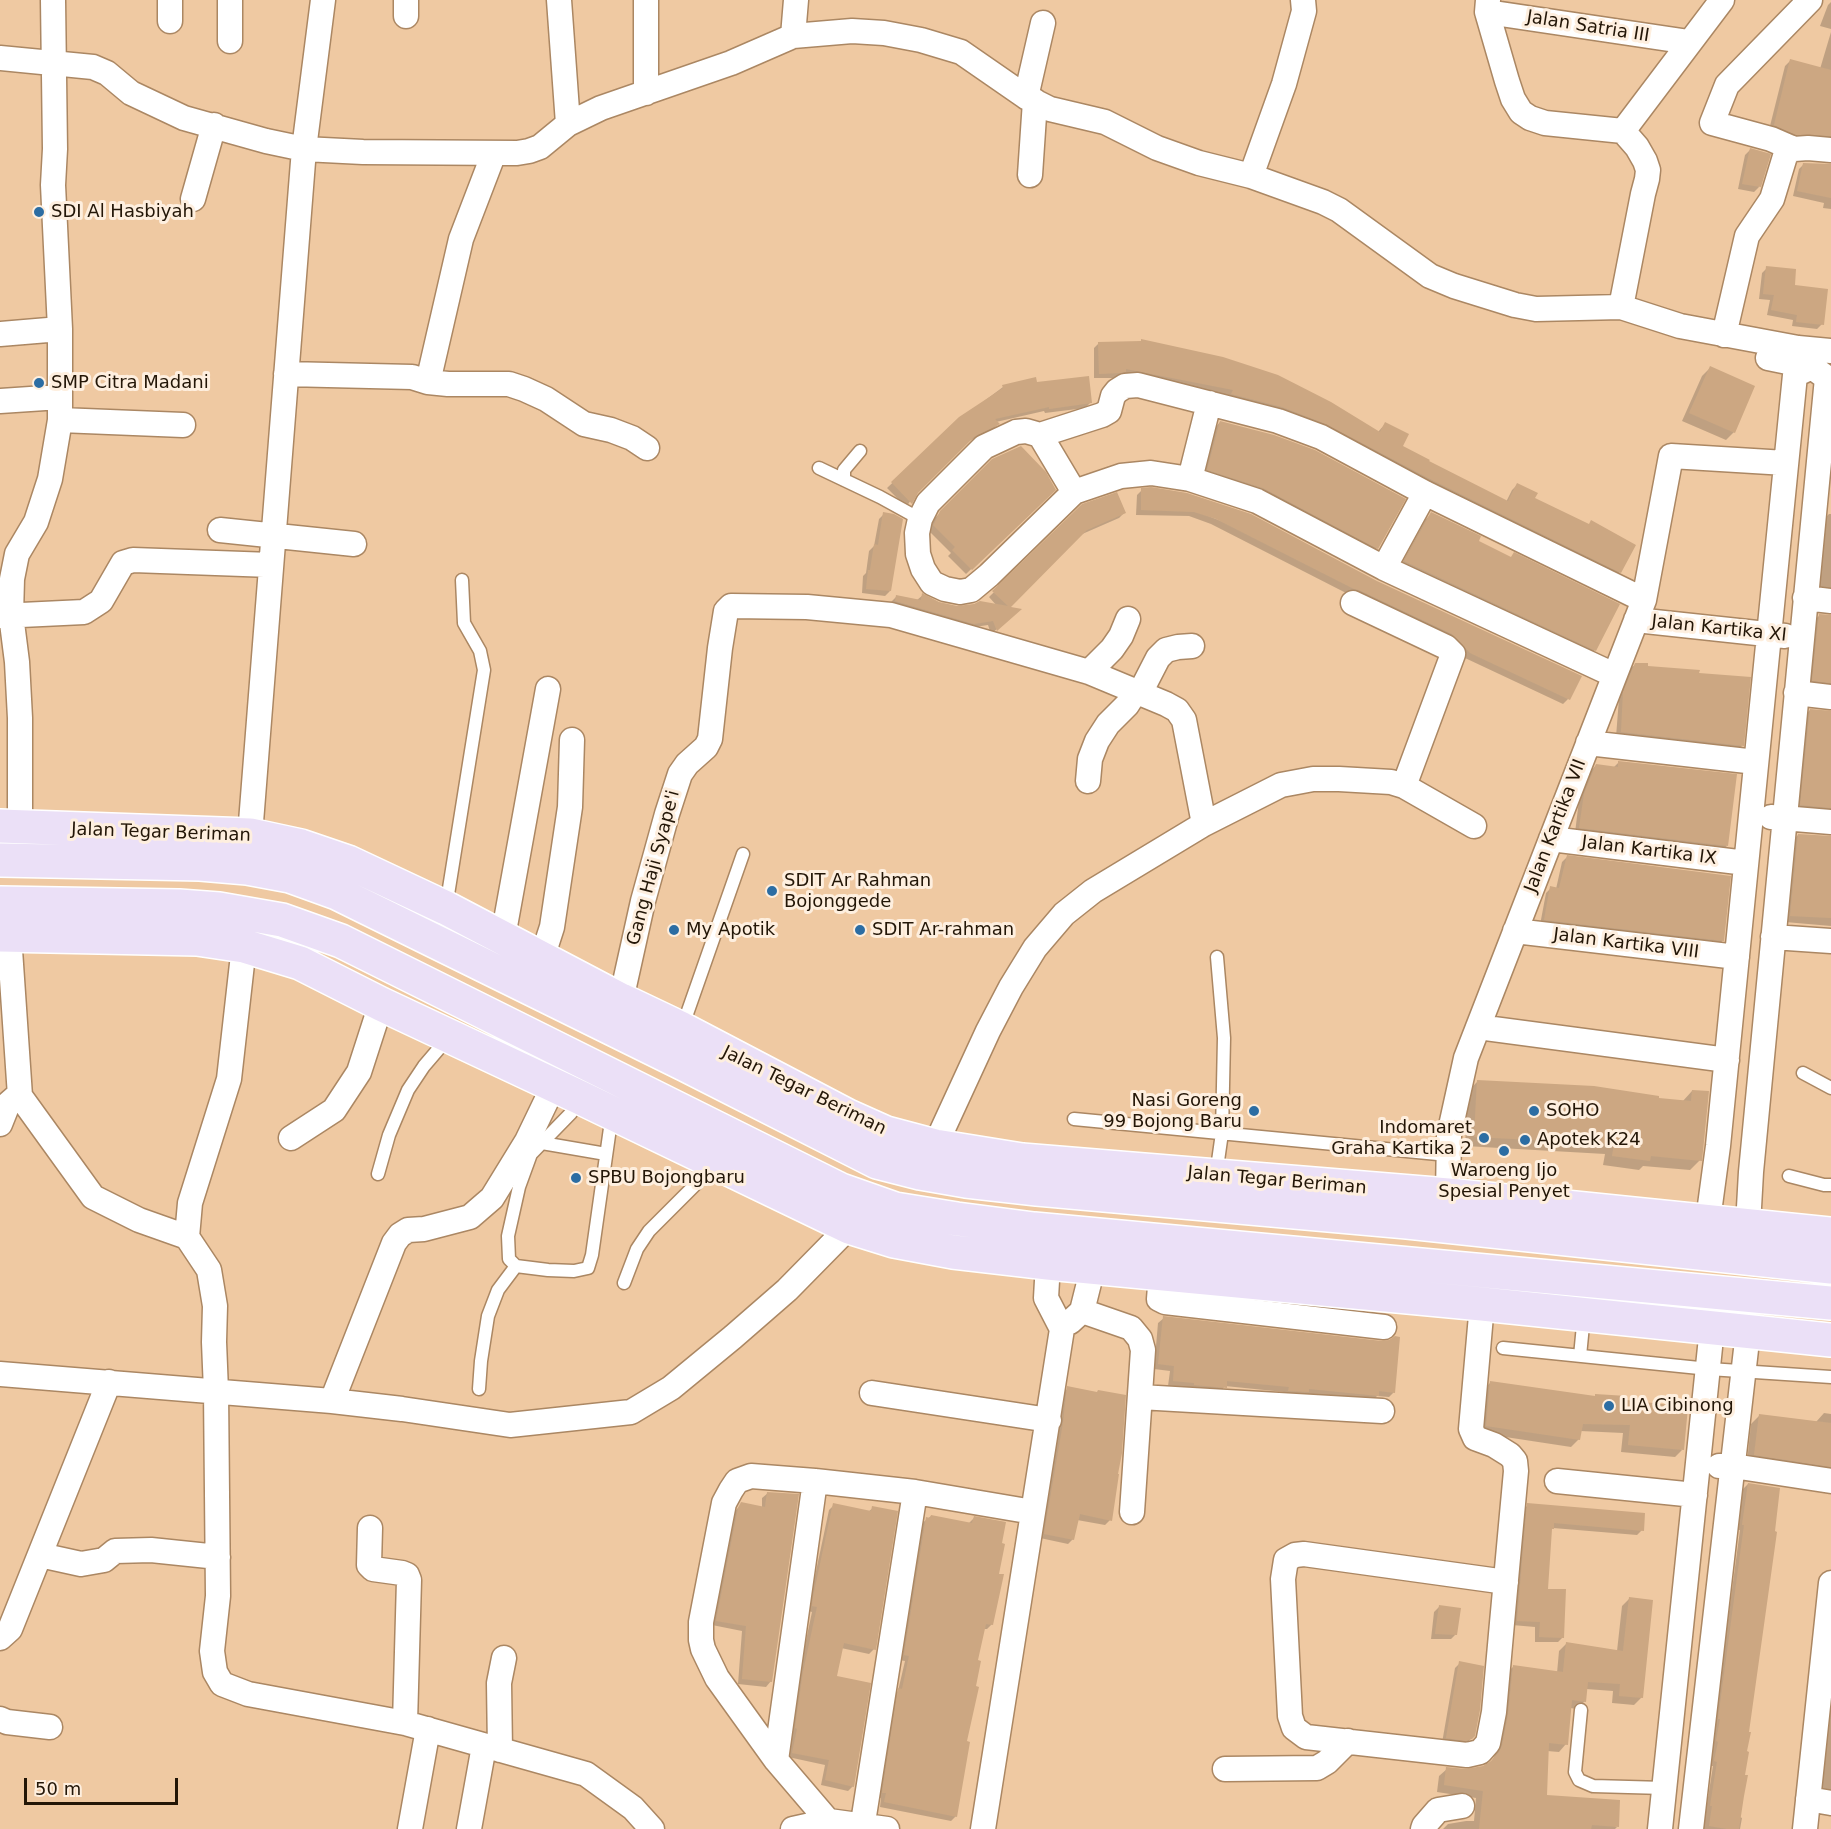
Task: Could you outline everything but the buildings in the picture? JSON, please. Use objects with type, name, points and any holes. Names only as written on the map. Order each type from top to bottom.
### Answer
[{"type":"main road","name":"Jalan Tegar Beriman","points":[[10,827],[250,835],[301,846],[348,862],[446,908],[621,1000],[877,1162],[920,1173],[1037,1189],[1408,1207],[1448,1194],[1831,1234]]},
{"type":"main road","name":"Jalan Tegar Beriman","points":[[0,860],[200,864],[247,868],[290,876],[338,893],[689,1044],[886,1133],[935,1146],[1022,1160],[1216,1176],[1408,1207],[1831,1267]]},
{"type":"main road","points":[[0,903],[179,906],[219,909],[282,920],[341,941],[841,1190],[895,1209],[957,1220],[1034,1229],[1831,1303]]},
{"type":"main road","points":[[69,905],[125,938]]},
{"type":"main road","points":[[4,935],[196,939],[244,945],[300,963],[381,1004],[849,1227],[894,1241],[953,1252],[1161,1274],[1300,1302],[1397,1296],[1831,1340]]},
{"type":"main road","points":[[654,1133],[668,1104]]},
{"type":"main road","points":[[1034,1229],[1037,1189]]},
{"type":"main road","points":[[1397,1296],[1400,1263]]},
{"type":"street","points":[[10,827],[20,718],[17,662],[6,616],[12,579],[8,555],[36,522],[50,479],[60,408],[60,329],[53,184],[53,0]]},
{"type":"street","points":[[230,0],[230,40]]},
{"type":"street","points":[[250,835],[304,149],[323,0]]},
{"type":"street","points":[[559,0],[568,124]]},
{"type":"street","points":[[646,0],[646,93]]},
{"type":"street","points":[[794,36],[796,0]]},
{"type":"street","points":[[1251,176],[1284,84],[1304,12],[1303,0]]},
{"type":"street","points":[[1623,130],[1722,0]]},
{"type":"street","points":[[1794,149],[1771,139],[1712,123],[1727,85],[1810,0]]},
{"type":"street","points":[[1487,6],[1507,81],[1513,99],[1521,112],[1545,123],[1623,130],[1645,161],[1648,170],[1647,179],[1621,307]]},
{"type":"street","name":"Jalan Satria III","points":[[1487,6],[1689,42]]},
{"type":"street","points":[[1029,175],[1030,99],[1042,23]]},
{"type":"street","points":[[0,58],[93,67],[106,73],[131,93],[184,118],[304,149],[494,153],[523,152],[540,147],[568,124],[601,108],[731,63],[794,36],[852,31],[885,33],[921,40],[962,52],[1030,99],[1050,109],[1105,122],[1157,148],[1199,163],[1251,176],[1323,202],[1340,210],[1430,276],[1454,286],[1515,305],[1536,309],[1621,307],[1680,326],[1714,333],[1739,352],[1819,356]]},
{"type":"street","points":[[194,199],[214,125]]},
{"type":"street","points":[[1714,333],[1747,236],[1772,199],[1786,153],[1794,149],[1808,148],[1831,150]]},
{"type":"street","points":[[428,382],[461,239],[494,153]]},
{"type":"street","points":[[0,334],[60,329]]},
{"type":"street","points":[[1748,1225],[1752,1160],[1805,598],[1823,504],[1827,378],[1819,356]]},
{"type":"street","points":[[1708,1221],[1717,1158],[1795,375],[1819,356]]},
{"type":"street","points":[[286,374],[412,377],[428,382],[448,384],[508,384],[546,399],[584,424],[622,434],[647,448]]},
{"type":"street","points":[[1614,675],[1384,568],[1257,501],[1190,479],[1151,473],[1120,476],[1074,492],[971,590],[960,592],[945,590],[932,583],[923,569],[918,554],[917,533],[920,519],[928,503],[984,447],[1016,432],[1026,431],[1040,435],[1102,415],[1109,411],[1113,396],[1125,386],[1138,385],[1278,421],[1321,437],[1640,610]]},
{"type":"street","points":[[0,401],[183,425]]},
{"type":"street","points":[[1190,479],[1209,403]]},
{"type":"street","points":[[1040,435],[1074,492]]},
{"type":"street","name":"Jalan Kartika VII","points":[[1448,1194],[1449,1135],[1466,1058],[1640,610],[1671,456],[1786,463]]},
{"type":"street","points":[[1384,568],[1425,493]]},
{"type":"street","points":[[220,530],[354,544]]},
{"type":"street","points":[[6,616],[84,612],[101,602],[123,563],[133,560],[271,565]]},
{"type":"street","points":[[1805,598],[1831,601]]},
{"type":"street","points":[[1353,603],[1446,647],[1453,654],[1404,786]]},
{"type":"street","name":"Gang Haji Syape'i","points":[[621,1000],[643,901],[676,784],[687,764],[706,747],[710,739],[720,648],[726,611],[731,606],[807,607],[891,615],[1089,672]]},
{"type":"street","name":"Jalan Kartika XI","points":[[1640,610],[1802,639]]},
{"type":"street","points":[[1128,619],[1121,636],[1112,649],[1089,672],[1177,710],[1185,720],[1204,824]]},
{"type":"street","points":[[1088,781],[1090,759],[1107,724],[1138,692],[1158,658],[1166,650],[1192,646]]},
{"type":"street","points":[[503,937],[548,689]]},
{"type":"street","points":[[1797,693],[1831,697]]},
{"type":"street","points":[[542,958],[552,927],[570,807],[573,740]]},
{"type":"street","points":[[1588,743],[1756,762]]},
{"type":"street","points":[[935,1146],[988,1031],[1035,948],[1064,914],[1094,891],[1204,824],[1281,785],[1313,779],[1340,779],[1391,782],[1404,786],[1474,826]]},
{"type":"street","points":[[1751,816],[1831,822]]},
{"type":"street","name":"Jalan Kartika IX","points":[[1551,840],[1746,863]]},
{"type":"street","name":"Jalan Kartika VIII","points":[[1515,931],[1737,957]]},
{"type":"street","points":[[4,935],[20,1096],[93,1197],[139,1220],[187,1237]]},
{"type":"street","points":[[1773,937],[1831,941]]},
{"type":"street","points":[[244,945],[229,1079],[190,1203],[187,1237],[208,1270],[215,1306],[218,1557],[218,1596],[212,1652],[215,1672],[222,1684],[248,1694],[405,1723],[586,1774],[633,1808],[652,1829]]},
{"type":"street","points":[[291,1138],[334,1110],[359,1072],[381,1004]]},
{"type":"street","points":[[1478,1027],[1727,1060]]},
{"type":"street","points":[[332,1401],[394,1243],[400,1235],[408,1230],[424,1229],[470,1217],[492,1198],[527,1141],[566,1091]]},
{"type":"street","points":[[0,1124],[8,1104],[20,1096]]},
{"type":"street","points":[[1717,1158],[1752,1160]]},
{"type":"street","points":[[0,1374],[332,1401],[510,1425],[631,1412],[671,1388],[733,1337],[787,1290],[849,1227]]},
{"type":"street","points":[[983,1829],[1062,1329],[1046,1298],[1048,1263]]},
{"type":"street","points":[[1062,1329],[1082,1311],[1093,1267]]},
{"type":"street","points":[[1300,1302],[1384,1326]]},
{"type":"street","points":[[1482,1304],[1471,1429],[1475,1438],[1510,1455],[1515,1461],[1516,1470],[1506,1582],[1494,1712],[1488,1743],[1480,1752],[1467,1755],[1306,1737],[1294,1728],[1290,1716],[1283,1579],[1286,1560],[1295,1555],[1304,1554],[1506,1582]]},
{"type":"street","points":[[1082,1311],[1131,1328],[1140,1339],[1143,1350],[1132,1512]]},
{"type":"street","points":[[1660,1829],[1712,1328]]},
{"type":"street","points":[[1691,1829],[1748,1332]]},
{"type":"street","points":[[0,1638],[10,1629],[109,1382]]},
{"type":"street","points":[[872,1393],[1049,1420]]},
{"type":"street","points":[[1140,1397],[1382,1411]]},
{"type":"street","points":[[1699,1465],[1733,1466],[1831,1481]]},
{"type":"street","points":[[832,1825],[776,1760],[717,1678],[703,1649],[701,1622],[724,1503],[730,1490],[737,1481],[751,1476],[915,1492],[1033,1512]]},
{"type":"street","points":[[776,1760],[815,1481]]},
{"type":"street","points":[[1557,1481],[1695,1495]]},
{"type":"street","points":[[860,1826],[866,1804],[915,1492]]},
{"type":"street","points":[[370,1528],[369,1565],[373,1569],[407,1575],[409,1580],[405,1723]]},
{"type":"street","points":[[40,1555],[81,1564],[104,1560],[116,1551],[151,1550],[218,1557]]},
{"type":"street","points":[[1804,1829],[1820,1801],[1831,1583]]},
{"type":"street","points":[[469,1829],[492,1748],[504,1658]]},
{"type":"street","points":[[0,1719],[7,1722],[50,1727]]},
{"type":"street","points":[[410,1829],[428,1729]]},
{"type":"street","points":[[1225,1769],[1317,1768],[1327,1762],[1348,1741]]},
{"type":"street","points":[[1423,1829],[1438,1810],[1462,1806]]},
{"type":"street","points":[[793,1829],[832,1825],[887,1829]]},
{"type":"lane","points":[[844,480],[844,470],[860,451]]},
{"type":"lane","points":[[819,468],[920,519]]},
{"type":"lane","points":[[446,908],[484,670],[480,651],[464,623],[462,580]]},
{"type":"lane","points":[[689,1044],[743,854]]},
{"type":"lane","points":[[1216,1176],[1222,1133],[1224,1038],[1217,957]]},
{"type":"lane","points":[[378,1174],[408,1089],[449,1036]]},
{"type":"lane","points":[[1803,1073],[1831,1088]]},
{"type":"lane","points":[[566,1091],[572,1113],[531,1154],[519,1187],[508,1236],[508,1259],[516,1266],[574,1271],[588,1268],[592,1255],[612,1113]]},
{"type":"lane","points":[[1074,1119],[1448,1155]]},
{"type":"lane","points":[[542,1143],[606,1155]]},
{"type":"lane","points":[[624,1283],[638,1249],[650,1231],[697,1183],[710,1160]]},
{"type":"lane","points":[[1789,1176],[1831,1185]]},
{"type":"lane","points":[[479,1389],[488,1316],[498,1290],[516,1266]]},
{"type":"lane","points":[[1580,1356],[1584,1315]]},
{"type":"lane","points":[[1503,1348],[1709,1369],[1831,1377]]},
{"type":"lane","points":[[1581,1710],[1575,1772],[1579,1780],[1593,1786],[1664,1788]]},
{"type":"place","name":"SDI Al Hasbiyah","points":[[39,212]]},
{"type":"place","name":"SMP Citra Madani","points":[[39,383]]},
{"type":"place","name":"SDIT Ar Rahman Bojonggede","points":[[772,891]]},
{"type":"place","name":"My Apotik","points":[[674,930]]},
{"type":"place","name":"SDIT Ar-rahman","points":[[860,930]]},
{"type":"place","name":"Nasi Goreng 99 Bojong Baru","points":[[1254,1111]]},
{"type":"place","name":"SOHO","points":[[1534,1111]]},
{"type":"place","name":"Indomaret Graha Kartika 2","points":[[1484,1138]]},
{"type":"place","name":"Apotek K24","points":[[1525,1140]]},
{"type":"place","name":"Waroeng Ijo Spesial Penyet","points":[[1504,1151]]},
{"type":"place","name":"SPBU Bojongbaru","points":[[576,1178]]},
{"type":"place","name":"LIA Cibinong","points":[[1609,1406]]}]
